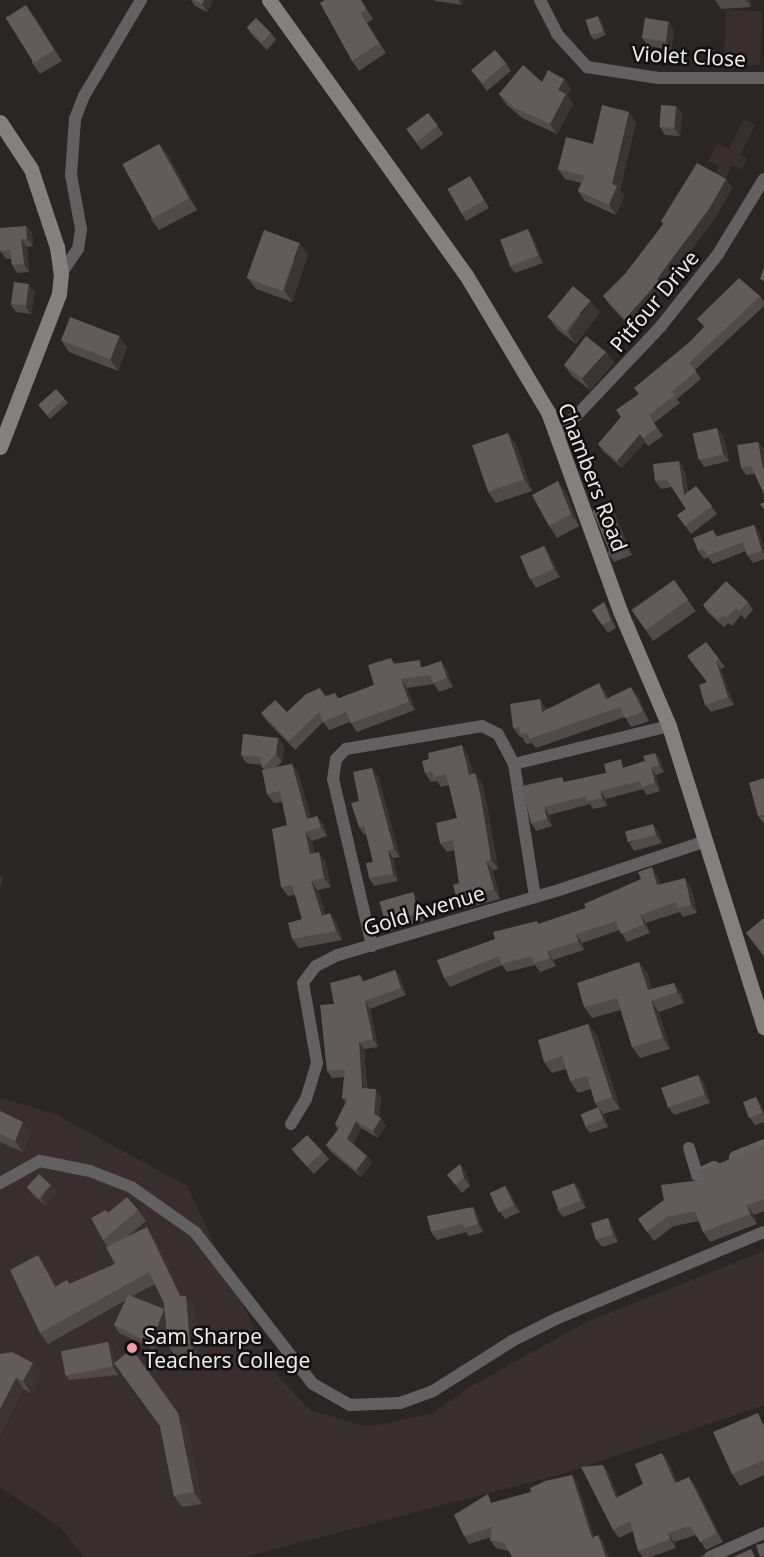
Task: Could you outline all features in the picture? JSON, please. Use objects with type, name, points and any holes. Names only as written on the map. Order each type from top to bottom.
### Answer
[{"type":"street","points":[[61,274],[78,249],[81,229],[71,175],[75,119],[84,96],[141,0]]},
{"type":"street","name":"Chambers Road","points":[[269,0],[466,275],[548,412],[620,611],[669,726],[764,1027]]},
{"type":"street","name":"Violet Close","points":[[540,0],[557,34],[587,67],[657,78],[764,78]]},
{"type":"street","points":[[0,122],[31,169],[57,248],[61,274],[59,294],[0,447]]},
{"type":"street","name":"Pitfour Drive","points":[[558,435],[661,326],[718,254],[764,179]]},
{"type":"street","points":[[372,946],[333,779],[336,759],[346,749],[482,726],[498,734],[514,764],[535,897]]},
{"type":"street","points":[[514,764],[669,726]]},
{"type":"street","name":"Gold Avenue","points":[[291,1124],[306,1099],[317,1063],[303,983],[316,966],[372,946],[535,897],[706,841]]},
{"type":"street","points":[[689,1148],[697,1175],[764,1144]]},
{"type":"street","points":[[0,1183],[40,1161],[90,1171],[131,1187],[195,1232],[313,1384],[350,1405],[400,1403],[433,1391],[512,1341],[558,1318],[764,1232]]},
{"type":"street","points":[[710,1557],[764,1533]]},
{"type":"shaded area","points":[[726,10],[762,11],[760,65],[724,64]]},
{"type":"shaded area","points":[[744,119],[755,125],[740,155],[747,159],[742,170],[732,165],[725,179],[715,174],[719,166],[708,161],[717,143],[729,149]]},
{"type":"shaded area","name":"Sam Sharpe Teachers College","points":[[0,1098],[55,1114],[187,1186],[276,1374],[310,1410],[368,1427],[431,1414],[475,1384],[586,1322],[764,1251],[764,1405],[569,1472],[245,1557],[84,1557],[61,1528],[0,1487]]},
{"type":"building","points":[[325,0],[361,0],[366,9],[360,13],[379,43],[352,61],[320,3]]},
{"type":"building","points":[[26,5],[54,50],[34,63],[6,18]]},
{"type":"building","points":[[598,16],[603,31],[591,35],[586,20]]},
{"type":"building","points":[[256,18],[271,33],[262,42],[247,27]]},
{"type":"building","points":[[645,18],[669,22],[666,42],[642,38]]},
{"type":"building","points":[[495,50],[506,63],[482,83],[471,70]]},
{"type":"building","points":[[523,65],[542,82],[548,70],[564,79],[558,90],[566,94],[550,124],[515,108],[499,94]]},
{"type":"building","points":[[602,105],[629,112],[612,184],[617,186],[609,205],[578,191],[585,176],[558,169],[566,137],[593,144]]},
{"type":"building","points":[[661,105],[676,106],[674,128],[659,127]]},
{"type":"building","points":[[428,113],[438,126],[417,142],[407,130]]},
{"type":"building","points":[[159,144],[189,198],[152,219],[122,164]]},
{"type":"building","points":[[697,163],[726,179],[709,209],[657,279],[659,281],[625,319],[603,296],[625,274],[664,223],[661,221]]},
{"type":"building","points":[[470,176],[484,200],[461,213],[447,189]]},
{"type":"building","points":[[26,226],[27,239],[21,239],[24,264],[12,265],[10,250],[0,251],[0,228]]},
{"type":"building","points":[[528,229],[538,255],[510,266],[500,240]]},
{"type":"building","points":[[264,230],[300,243],[282,291],[247,278]]},
{"type":"building","points":[[764,267],[764,281],[760,279]]},
{"type":"building","points":[[739,278],[760,296],[689,363],[696,371],[672,392],[675,395],[649,415],[657,428],[643,438],[640,434],[617,461],[598,444],[621,417],[616,410],[639,394],[634,388],[692,340],[705,326],[697,319]]},
{"type":"building","points":[[14,282],[29,284],[26,306],[11,304]]},
{"type":"building","points":[[573,286],[591,301],[565,331],[547,317]]},
{"type":"building","points":[[70,317],[119,336],[111,359],[61,340]]},
{"type":"building","points":[[586,336],[606,352],[582,378],[564,365]]},
{"type":"building","points":[[56,389],[65,399],[47,415],[38,405]]},
{"type":"building","points":[[717,428],[723,454],[699,460],[693,434]]},
{"type":"building","points":[[508,433],[524,479],[488,492],[472,445]]},
{"type":"building","points":[[758,442],[764,469],[764,494],[751,466],[741,468],[737,445]]},
{"type":"building","points":[[679,461],[684,495],[696,486],[712,506],[685,526],[677,515],[686,509],[667,480],[655,481],[653,464]]},
{"type":"building","points":[[558,481],[571,514],[549,526],[532,495]]},
{"type":"building","points":[[608,504],[626,547],[611,554],[592,511]]},
{"type":"building","points":[[754,525],[762,551],[747,555],[743,542],[707,556],[704,549],[698,551],[693,538],[713,530],[716,537]]},
{"type":"building","points":[[544,546],[554,569],[530,579],[520,556]]},
{"type":"building","points":[[674,580],[688,599],[646,630],[632,611]]},
{"type":"building","points":[[726,581],[748,602],[739,611],[736,608],[726,618],[723,615],[718,620],[703,605]]},
{"type":"building","points":[[604,602],[611,620],[602,625],[592,610]]},
{"type":"building","points":[[706,642],[719,659],[716,661],[728,697],[705,705],[699,685],[707,682],[687,656]]},
{"type":"building","points":[[391,658],[393,664],[420,660],[421,668],[441,661],[447,678],[433,683],[430,675],[401,679],[409,702],[351,723],[346,712],[323,722],[319,712],[289,741],[261,713],[275,700],[287,712],[306,694],[320,688],[324,697],[335,693],[337,699],[374,685],[368,665]]},
{"type":"building","points":[[599,683],[606,699],[631,687],[643,711],[625,718],[620,707],[529,739],[528,733],[520,734],[519,727],[513,728],[510,704],[540,699],[542,712]]},
{"type":"building","points":[[243,734],[278,738],[276,754],[262,768],[260,757],[241,755]]},
{"type":"building","points":[[462,745],[469,775],[475,773],[481,797],[491,860],[486,861],[494,889],[457,900],[453,885],[459,883],[453,840],[440,843],[436,823],[457,818],[446,774],[434,777],[432,771],[425,773],[422,761],[429,759],[428,753]]},
{"type":"building","points":[[655,753],[659,765],[651,767],[655,783],[642,787],[640,781],[600,791],[602,798],[587,801],[586,796],[544,807],[547,819],[531,823],[522,786],[562,777],[564,782],[606,773],[604,764],[621,759],[623,768],[645,761],[643,756]]},
{"type":"building","points":[[292,764],[307,819],[317,816],[321,827],[305,832],[310,854],[319,852],[324,878],[311,881],[322,916],[330,913],[336,931],[292,939],[288,923],[302,919],[292,885],[281,887],[272,829],[287,825],[280,791],[267,794],[262,770]]},
{"type":"building","points":[[372,768],[394,849],[388,850],[393,874],[369,878],[366,863],[373,862],[364,826],[359,827],[351,803],[359,801],[353,772]]},
{"type":"building","points":[[764,778],[764,814],[758,816],[749,783]]},
{"type":"building","points":[[653,824],[656,835],[628,842],[625,832]]},
{"type":"building","points":[[652,867],[657,885],[685,878],[691,905],[677,908],[676,902],[640,915],[644,924],[621,934],[616,921],[576,934],[578,941],[547,951],[550,958],[534,963],[531,956],[501,964],[499,956],[444,978],[437,960],[495,939],[493,932],[537,921],[538,924],[586,908],[584,904],[641,879],[638,872]]},
{"type":"building","points":[[413,892],[419,913],[385,923],[379,902]]},
{"type":"building","points":[[764,918],[764,955],[746,933]]},
{"type":"building","points":[[639,962],[648,990],[674,983],[677,992],[651,1001],[663,1038],[632,1047],[617,998],[584,1007],[577,983]]},
{"type":"building","points":[[395,970],[401,988],[365,1001],[373,1039],[359,1042],[362,1088],[376,1089],[374,1114],[381,1118],[373,1131],[356,1121],[347,1139],[367,1156],[356,1170],[326,1145],[340,1127],[335,1124],[348,1098],[342,1098],[345,1070],[327,1071],[320,1005],[334,1004],[330,983],[360,975],[362,982]]},
{"type":"building","points":[[588,1024],[612,1097],[595,1103],[587,1076],[570,1081],[562,1056],[544,1062],[538,1040]]},
{"type":"building","points":[[698,1075],[705,1095],[668,1108],[661,1088]]},
{"type":"building","points":[[756,1097],[762,1113],[749,1118],[743,1102]]},
{"type":"building","points":[[598,1107],[603,1119],[586,1126],[581,1114]]},
{"type":"building","points":[[0,1111],[23,1122],[15,1141],[0,1134]]},
{"type":"building","points":[[307,1135],[323,1152],[307,1166],[292,1149]]},
{"type":"building","points":[[764,1145],[764,1199],[747,1205],[750,1214],[703,1232],[695,1211],[667,1217],[647,1232],[638,1219],[664,1200],[661,1185],[701,1180],[698,1172]]},
{"type":"building","points":[[460,1164],[464,1178],[456,1185],[447,1175]]},
{"type":"building","points":[[39,1174],[51,1185],[38,1198],[27,1187]]},
{"type":"building","points":[[574,1183],[581,1201],[558,1209],[552,1192]]},
{"type":"building","points":[[505,1186],[514,1205],[498,1212],[490,1193]]},
{"type":"building","points":[[127,1197],[138,1210],[103,1240],[91,1218],[106,1210],[108,1213]]},
{"type":"building","points":[[473,1207],[478,1224],[464,1228],[463,1224],[431,1232],[427,1216]]},
{"type":"building","points":[[608,1218],[613,1234],[596,1240],[591,1223]]},
{"type":"building","points":[[147,1227],[180,1296],[186,1296],[190,1344],[168,1346],[164,1303],[149,1272],[40,1333],[10,1270],[38,1255],[55,1287],[67,1280],[69,1284],[115,1264],[106,1247]]},
{"type":"building","points":[[128,1295],[164,1309],[151,1344],[114,1325]]},
{"type":"building","points":[[108,1342],[113,1367],[66,1376],[61,1351]]},
{"type":"building","points":[[132,1349],[178,1413],[194,1492],[174,1496],[160,1426],[114,1363]]},
{"type":"building","points":[[12,1352],[33,1363],[23,1381],[16,1378],[0,1409],[0,1354]]},
{"type":"building","points":[[758,1413],[764,1427],[764,1460],[732,1474],[713,1432]]},
{"type":"building","points":[[662,1453],[675,1483],[689,1477],[717,1533],[700,1542],[690,1526],[668,1533],[670,1539],[638,1551],[630,1521],[613,1530],[581,1467],[603,1465],[616,1498],[643,1484],[635,1464]]},
{"type":"building","points":[[572,1475],[592,1538],[598,1535],[606,1557],[512,1557],[504,1543],[490,1540],[492,1527],[464,1536],[454,1515],[488,1494],[491,1503],[531,1492],[530,1488],[545,1481]]},
{"type":"building","points":[[764,1543],[764,1556],[760,1557],[756,1545]]},
{"type":"building","points":[[751,1549],[755,1557],[733,1557]]},
{"type":"building","points":[[713,1552],[715,1557],[700,1557]]},
{"type":"place","name":"Sam Sharpe Teachers College","points":[[132,1348]]}]
